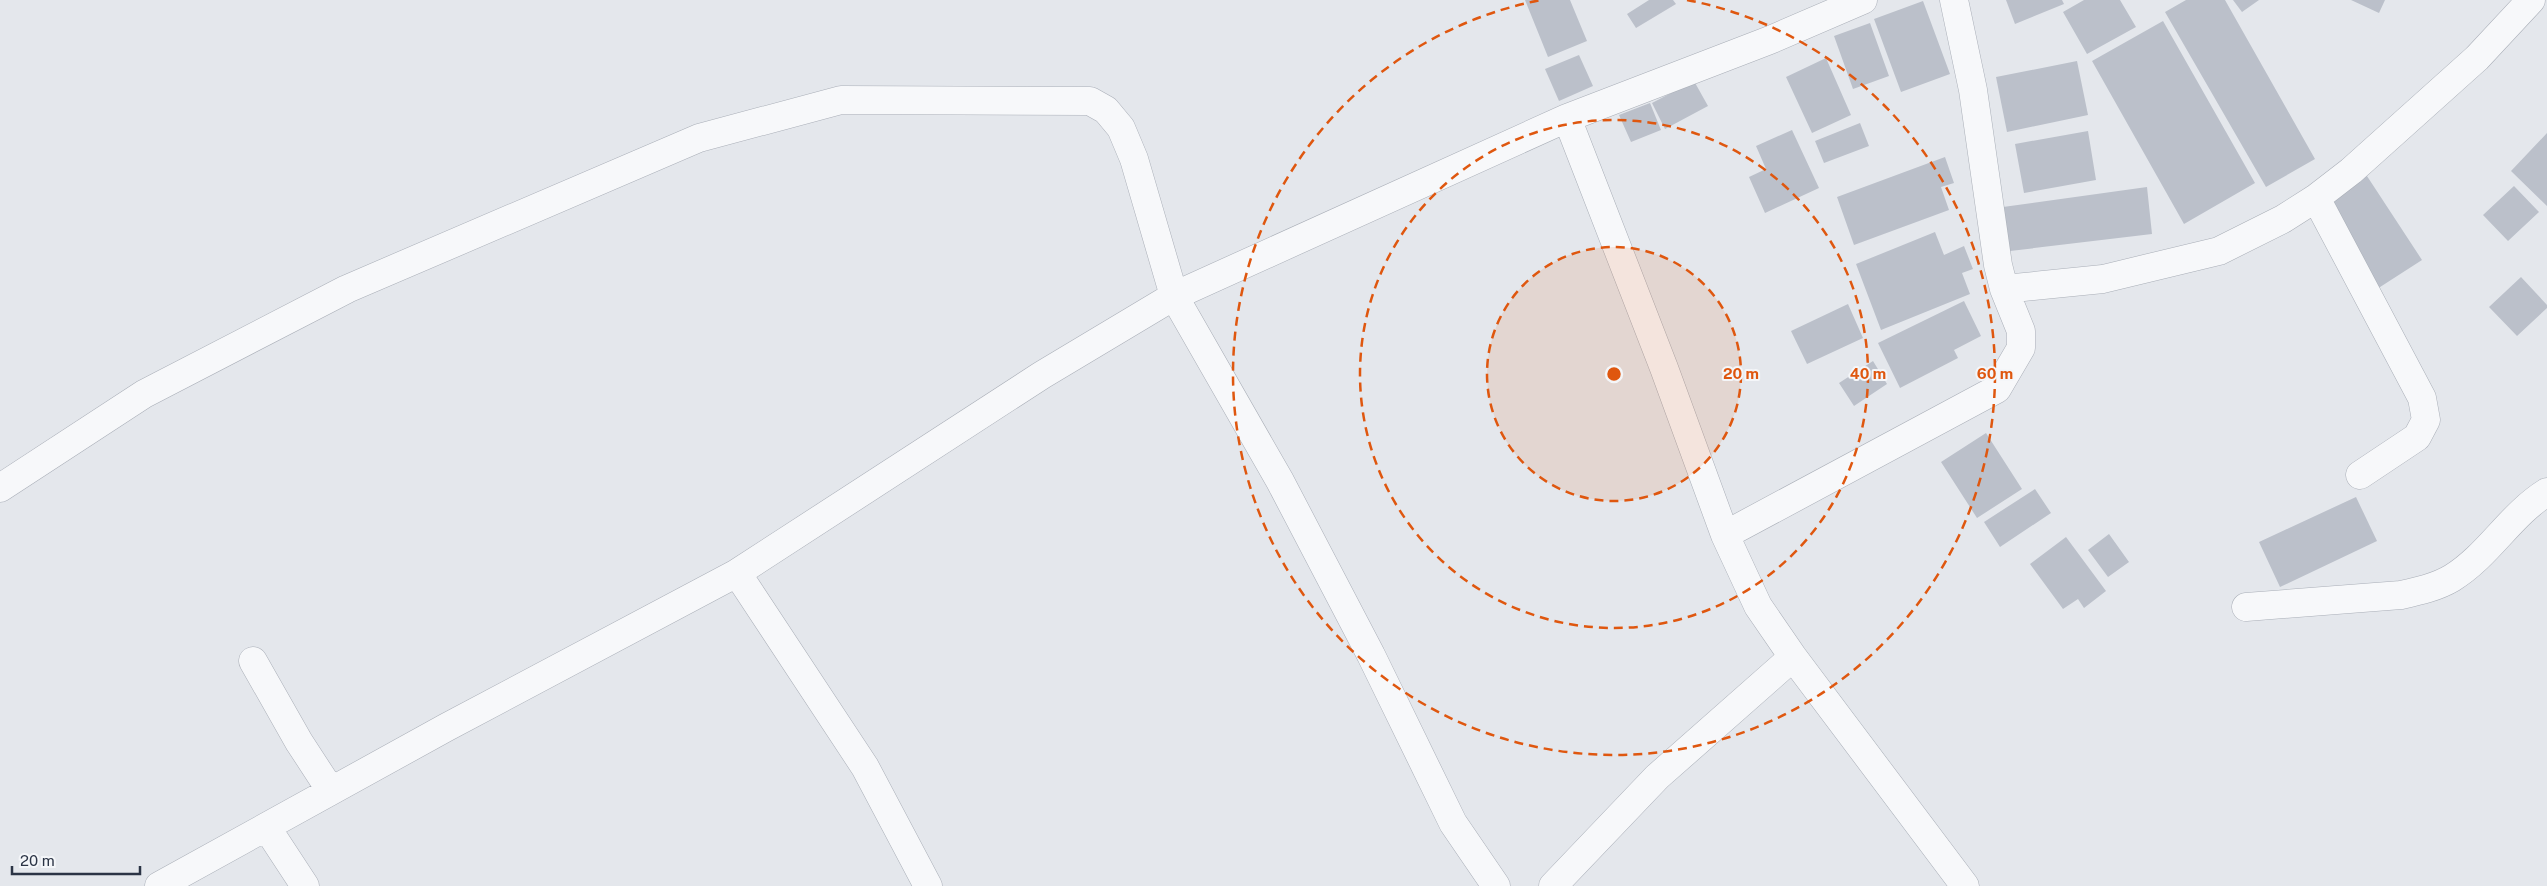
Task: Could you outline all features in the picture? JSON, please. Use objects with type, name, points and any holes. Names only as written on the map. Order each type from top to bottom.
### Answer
[{"type":"street","points":[[159,886],[737,572],[1042,375],[1174,296],[1566,118],[1770,40],[1863,0]]},
{"type":"street","points":[[1725,535],[1997,389],[2021,348],[2020,331],[2004,289],[1998,265],[1973,90],[1954,0]]},
{"type":"street","points":[[2004,289],[2103,280],[2219,251],[2249,238],[2316,198],[2351,171],[2476,58],[2531,0]]},
{"type":"street","points":[[0,488],[144,394],[347,289],[699,138],[841,100],[1090,101],[1106,110],[1120,128],[1134,159],[1174,296],[1280,481],[1371,655],[1453,822],[1496,886]]},
{"type":"street","points":[[1566,118],[1664,368],[1725,535],[1758,606],[1793,657],[1965,886]]},
{"type":"street","points":[[2316,198],[2422,398],[2426,420],[2416,437],[2360,475]]},
{"type":"street","points":[[2246,607],[2401,595],[2426,590],[2452,578],[2470,564],[2525,507],[2547,492]]},
{"type":"street","points":[[737,572],[865,767],[928,886]]},
{"type":"street","points":[[1553,886],[1657,777],[1793,657]]},
{"type":"street","points":[[253,661],[299,742],[331,791]]},
{"type":"street","points":[[267,828],[305,886]]},
{"type":"building","points":[[1525,0],[1570,0],[1587,41],[1548,57]]},
{"type":"building","points":[[1649,0],[1673,0],[1676,4],[1636,28],[1627,14]]},
{"type":"building","points":[[2006,0],[2062,0],[2064,4],[2015,24]]},
{"type":"building","points":[[2084,0],[2120,0],[2136,27],[2087,54],[2063,12]]},
{"type":"building","points":[[2186,0],[2225,0],[2315,159],[2266,187],[2165,12]]},
{"type":"building","points":[[2233,0],[2259,0],[2242,12]]},
{"type":"building","points":[[2351,0],[2385,0],[2379,13]]},
{"type":"building","points":[[1923,1],[1950,74],[1901,92],[1874,19]]},
{"type":"building","points":[[2163,21],[2255,183],[2184,224],[2092,61]]},
{"type":"building","points":[[1870,23],[1889,76],[1853,89],[1834,36]]},
{"type":"building","points":[[1579,55],[1593,86],[1559,101],[1545,69]]},
{"type":"building","points":[[1826,58],[1851,115],[1812,133],[1786,77]]},
{"type":"building","points":[[2077,61],[2088,115],[2007,132],[1996,77]]},
{"type":"building","points":[[1694,81],[1708,106],[1665,129],[1652,103]]},
{"type":"building","points":[[1650,103],[1661,130],[1631,142],[1619,115]]},
{"type":"building","points":[[1860,123],[1869,146],[1824,163],[1815,141]]},
{"type":"building","points":[[1792,130],[1819,188],[1765,213],[1749,177],[1766,169],[1756,146]]},
{"type":"building","points":[[2088,131],[2096,180],[2024,193],[2015,144]]},
{"type":"building","points":[[2547,133],[2547,206],[2511,171]]},
{"type":"building","points":[[1945,157],[1954,183],[1941,187],[1949,210],[1854,245],[1837,197]]},
{"type":"building","points":[[2365,173],[2422,260],[2377,289],[2321,202]]},
{"type":"building","points":[[2514,186],[2539,212],[2508,241],[2483,215]]},
{"type":"building","points":[[2147,187],[2152,234],[2010,251],[2003,207]]},
{"type":"building","points":[[1935,232],[1944,255],[1964,246],[1973,269],[1962,273],[1970,294],[1881,330],[1856,264]]},
{"type":"building","points":[[2521,277],[2547,305],[2547,308],[2517,336],[2489,307]]},
{"type":"building","points":[[1964,301],[1981,336],[1954,350],[1958,358],[1900,388],[1878,343]]},
{"type":"building","points":[[1848,304],[1863,338],[1807,364],[1791,331]]},
{"type":"building","points":[[1873,361],[1887,384],[1854,406],[1839,383]]},
{"type":"building","points":[[1986,433],[2022,489],[1977,518],[1941,462]]},
{"type":"building","points":[[2035,489],[2051,513],[2000,547],[1984,522]]},
{"type":"building","points":[[2356,497],[2377,541],[2280,587],[2259,542]]},
{"type":"building","points":[[2109,534],[2129,562],[2108,577],[2088,550]]},
{"type":"building","points":[[2066,537],[2106,591],[2084,608],[2078,599],[2063,609],[2030,564]]}]
